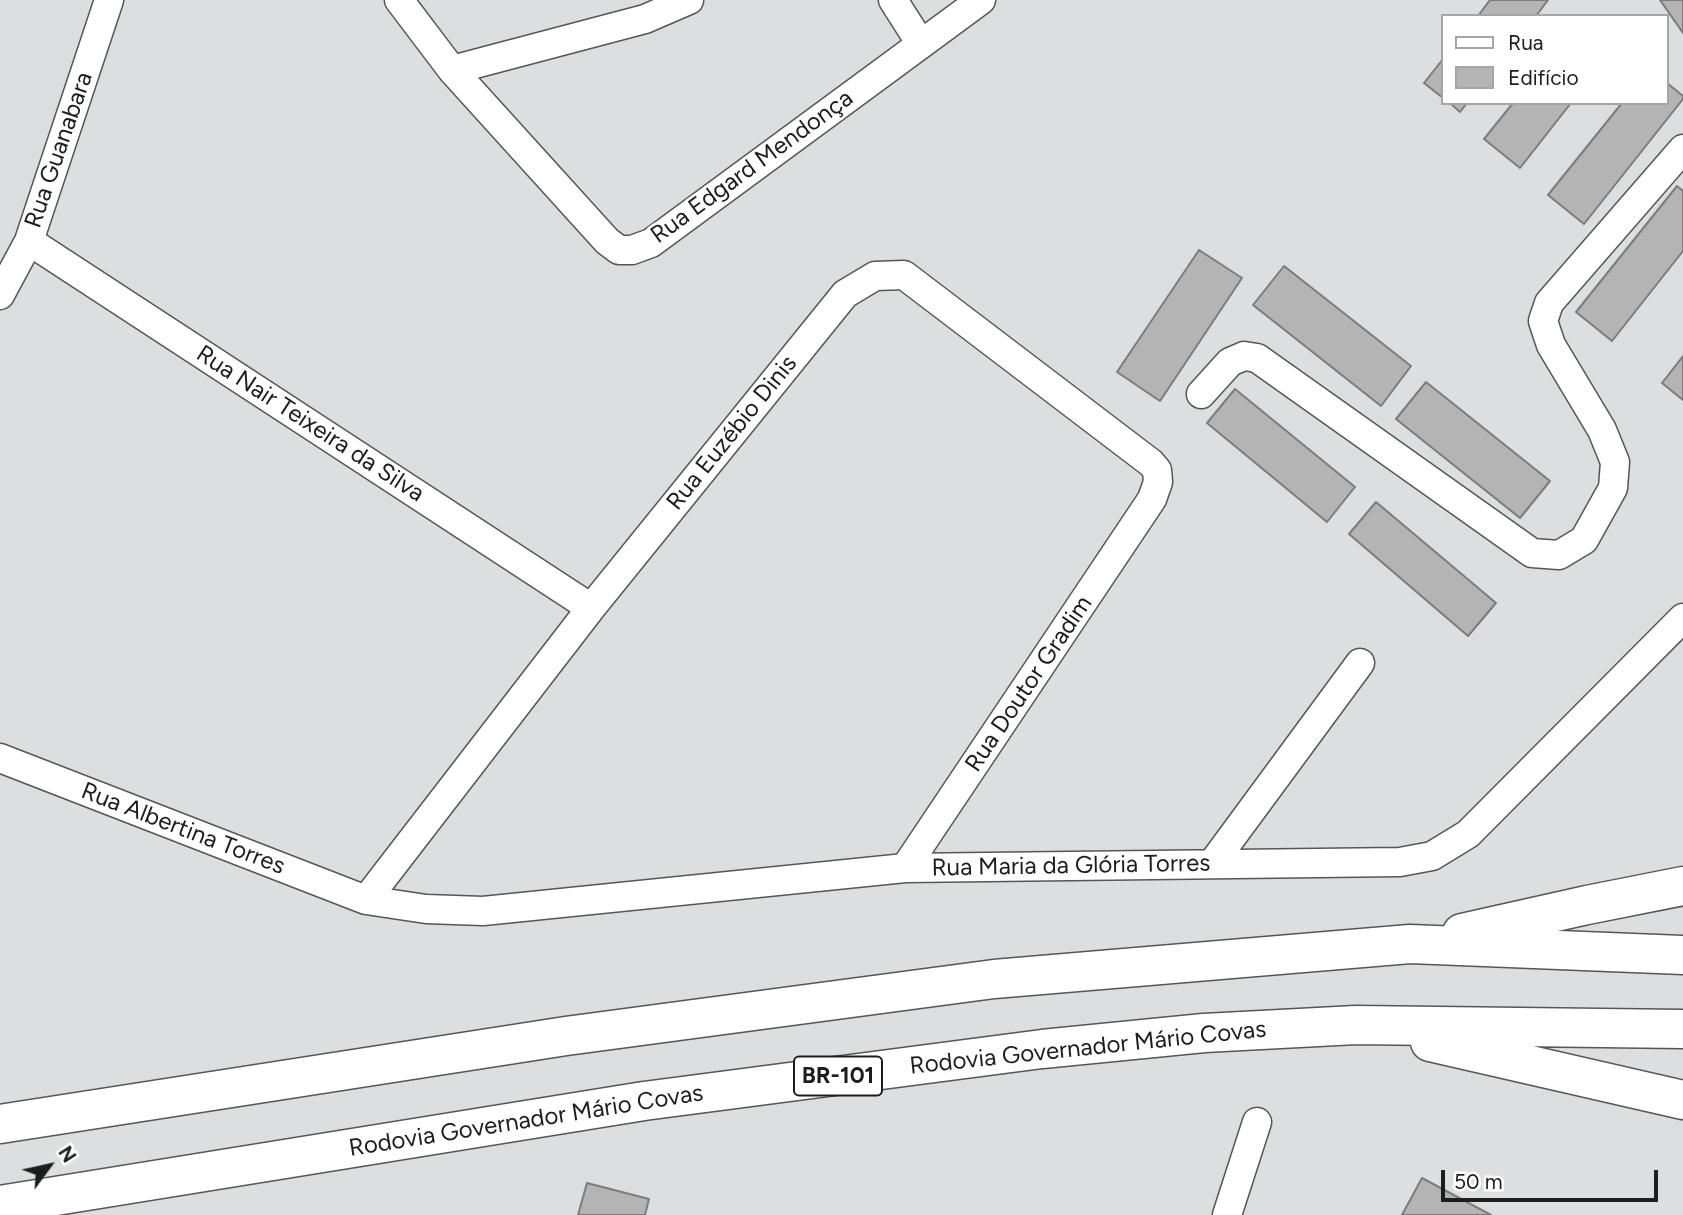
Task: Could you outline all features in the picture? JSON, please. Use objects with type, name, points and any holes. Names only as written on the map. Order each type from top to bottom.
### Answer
[{"type":"highway","points":[[1410,944],[1683,886]]},
{"type":"highway","points":[[0,1124],[566,1036],[980,981],[1410,944],[1683,956]]},
{"type":"highway","points":[[1356,1025],[1683,1100]]},
{"type":"highway","name":"Rodovia Governador Mário Covas","points":[[0,1205],[644,1101],[1042,1049],[1204,1033],[1356,1025],[1683,1029]]},
{"type":"street","name":"Rua Guanabara","points":[[0,295],[29,241],[109,0]]},
{"type":"street","name":"Rua Edgard Mendonça","points":[[399,0],[452,70],[607,241],[619,250],[632,250],[651,243],[981,0]]},
{"type":"street","points":[[452,70],[645,19],[689,0]]},
{"type":"street","points":[[894,0],[921,44]]},
{"type":"street","points":[[1201,394],[1230,362],[1244,356],[1257,358],[1532,553],[1559,555],[1584,540],[1613,488],[1615,462],[1602,430],[1551,345],[1543,321],[1549,303],[1683,149]]},
{"type":"street","name":"Rua Nair Teixeira da Silva","points":[[29,241],[591,608]]},
{"type":"street","name":"Rua Euzébio Dinis","points":[[366,900],[591,608],[845,294],[875,275],[904,275],[1151,463],[1157,470],[1158,482],[1152,499]]},
{"type":"street","name":"Rua Doutor Gradim","points":[[905,868],[1152,499]]},
{"type":"street","name":"Rua Maria da Glória Torres","points":[[366,900],[426,909],[484,911],[905,868],[1400,862],[1432,856],[1468,834],[1683,618]]},
{"type":"street","points":[[1212,864],[1360,663]]},
{"type":"street","name":"Rua Albertina Torres","points":[[0,758],[366,900]]},
{"type":"street","points":[[1227,1215],[1257,1122]]},
{"type":"building","points":[[1490,0],[1548,0],[1538,14],[1480,14]]},
{"type":"building","points":[[1660,0],[1683,0],[1683,33]]},
{"type":"building","points":[[1442,60],[1442,97],[1424,83]]},
{"type":"building","points":[[1669,85],[1683,96],[1584,224],[1548,195],[1620,105],[1669,105]]},
{"type":"building","points":[[1452,105],[1465,105],[1460,112]]},
{"type":"building","points":[[1511,105],[1569,105],[1520,168],[1484,139]]},
{"type":"building","points":[[1677,186],[1683,191],[1683,251],[1612,341],[1576,312]]},
{"type":"building","points":[[1199,250],[1242,278],[1160,401],[1117,372]]},
{"type":"building","points":[[1284,266],[1411,366],[1381,406],[1253,305]]},
{"type":"building","points":[[1683,356],[1683,400],[1662,383]]},
{"type":"building","points":[[1426,382],[1550,481],[1520,518],[1396,419]]},
{"type":"building","points":[[1235,389],[1355,487],[1327,522],[1207,423]]},
{"type":"building","points":[[1376,502],[1496,603],[1468,636],[1349,534]]},
{"type":"building","points":[[1422,1178],[1491,1215],[1402,1215]]},
{"type":"building","points":[[587,1183],[649,1199],[645,1215],[578,1215]]}]
